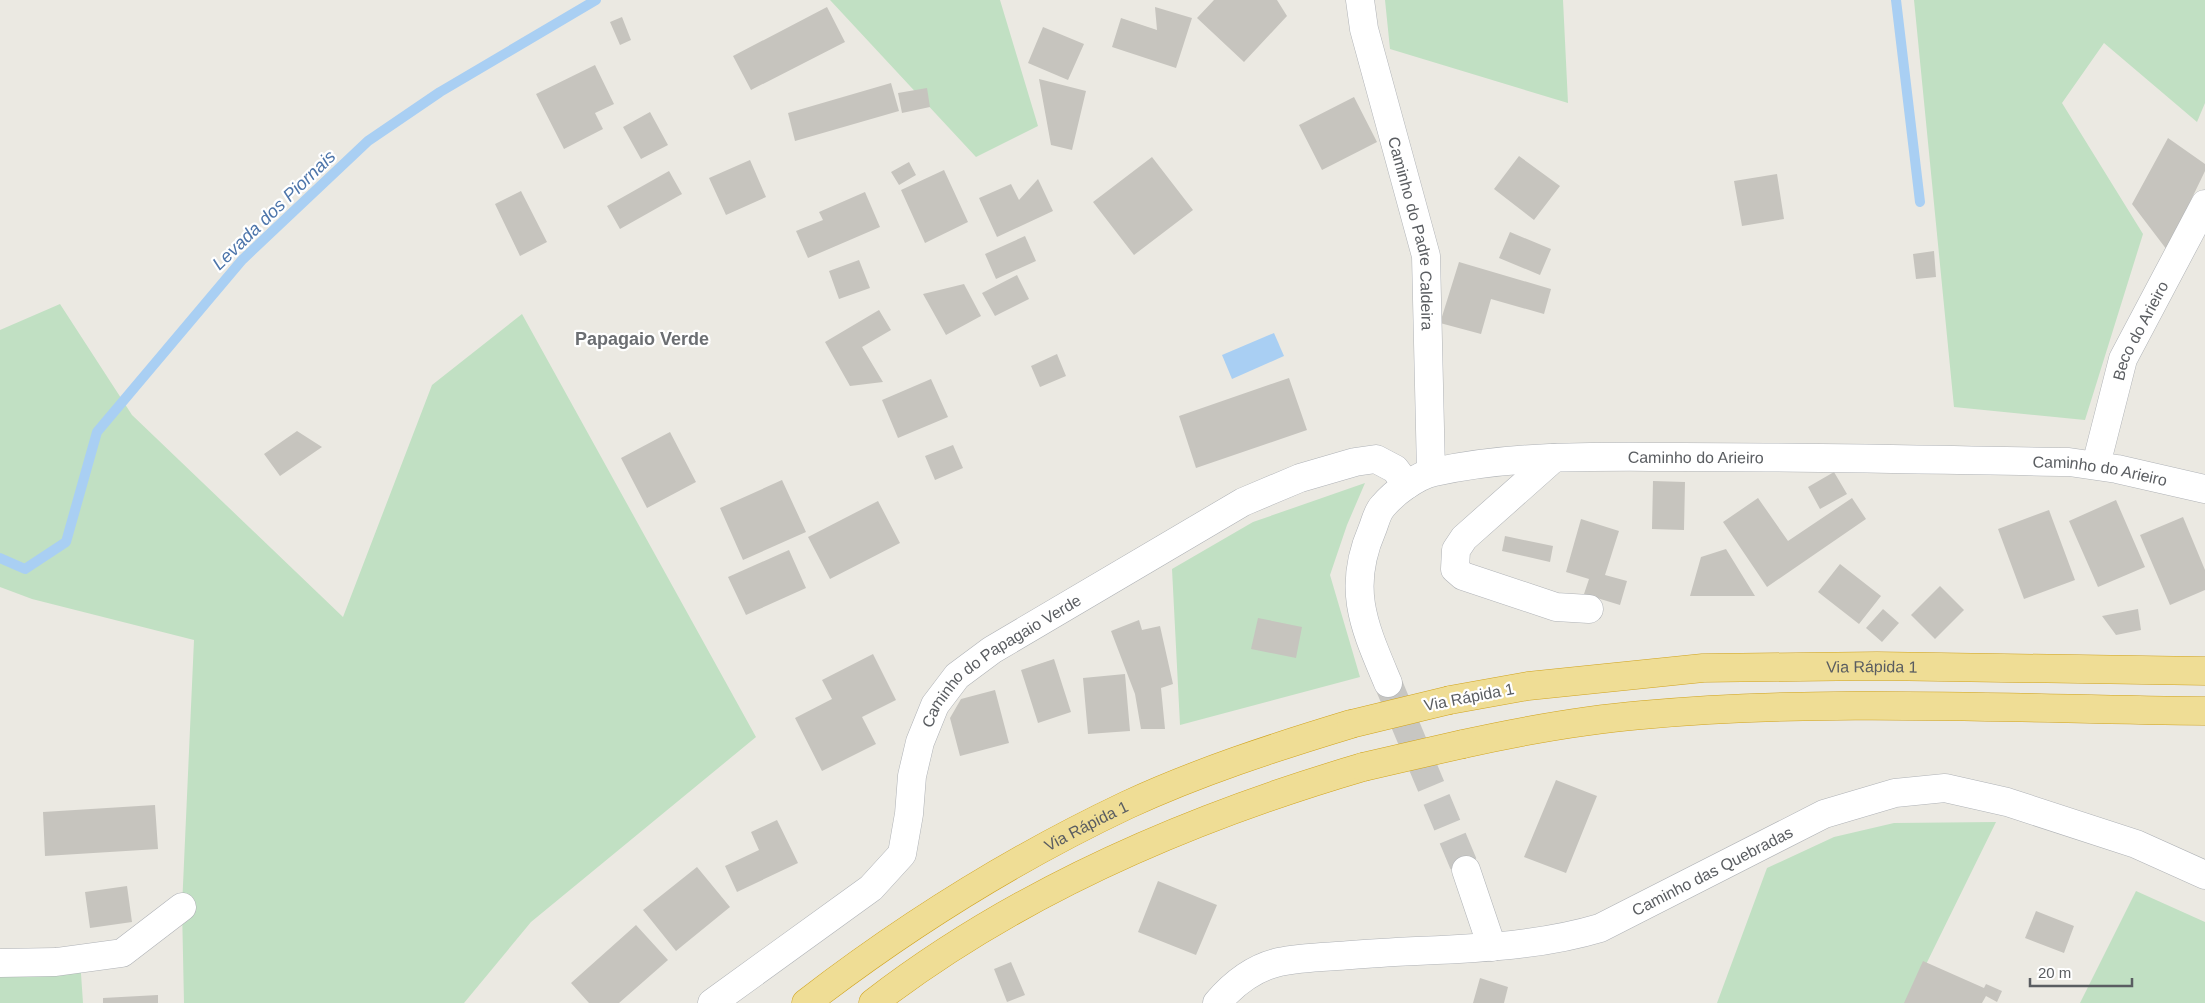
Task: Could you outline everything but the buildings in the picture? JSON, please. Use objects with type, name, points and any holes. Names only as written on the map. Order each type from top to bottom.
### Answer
[{"type":"highway","name":"Via Rápida 1","points":[[806,1003],[858,963],[924,918],[991,877],[1128,805],[1271,749],[1351,724],[1450,700],[1528,686],[1702,668],[1877,666],[2205,672]]},
{"type":"highway","points":[[873,1003],[945,953],[1012,912],[1082,874],[1220,813],[1291,788],[1363,767],[1525,730],[1697,710],[1874,706],[2205,711]]},
{"type":"street","name":"Caminho do Padre Caldeira","points":[[1360,0],[1364,29],[1426,256],[1431,472]]},
{"type":"street","name":"Beco do Arieiro","points":[[2096,465],[2123,359],[2205,204]]},
{"type":"street","name":"Caminho do Arieiro","points":[[1388,683],[1365,627],[1358,592],[1360,568],[1368,540],[1382,507],[1407,485],[1431,472],[1554,458],[1736,457],[2069,462],[2096,465],[2205,489]]},
{"type":"street","points":[[1554,458],[1464,538],[1456,550],[1455,569],[1463,576],[1556,607],[1589,610]]},
{"type":"street","name":"Caminho do Papagaio Verde","points":[[712,1003],[872,888],[902,854],[920,742],[935,705],[957,676],[992,650],[1243,502],[1300,478],[1355,462],[1376,459],[1395,469],[1407,485]]},
{"type":"street","name":"Caminho das Quebradas","points":[[1217,1003],[1234,984],[1255,971],[1279,962],[1389,952],[1492,947],[1567,938],[1600,928],[1824,814],[1895,793],[1945,788],[2007,802],[2136,844],[2205,875]]},
{"type":"street","points":[[1466,870],[1492,947]]},
{"type":"street","points":[[0,962],[56,962],[122,953],[182,907]]},
{"type":"green space","points":[[830,0],[1000,0],[1038,126],[976,157]]},
{"type":"green space","points":[[1385,0],[1563,0],[1568,103],[1390,49]]},
{"type":"green space","points":[[1914,0],[2205,0],[2205,103],[2197,122],[2104,43],[2062,103],[2143,234],[2085,420],[1954,407]]},
{"type":"green space","points":[[60,304],[132,415],[343,617],[432,385],[522,314],[756,737],[531,922],[464,1003],[184,1003],[182,907],[194,640],[32,599],[0,587],[0,330]]},
{"type":"green space","points":[[1365,483],[1347,525],[1330,575],[1360,677],[1180,725],[1172,569],[1253,522]]},
{"type":"green space","points":[[1996,822],[1907,1003],[1717,1003],[1767,868],[1834,837],[1894,823]]},
{"type":"green space","points":[[2136,891],[2205,922],[2205,1003],[2080,1003]]},
{"type":"green space","points":[[80,959],[83,1003],[0,1003],[0,961]]},
{"type":"water","points":[[1274,333],[1284,356],[1232,379],[1222,355]]},
{"type":"waterway","name":"Levada dos Piornais","points":[[0,558],[25,569],[66,542],[97,432],[242,260],[368,141],[440,92],[596,0]]},
{"type":"waterway","points":[[1896,0],[1920,202]]},
{"type":"tunnel","points":[[1388,683],[1466,870]]},
{"type":"district","name":"Papagaio Verde","points":[[642,339]]}]
